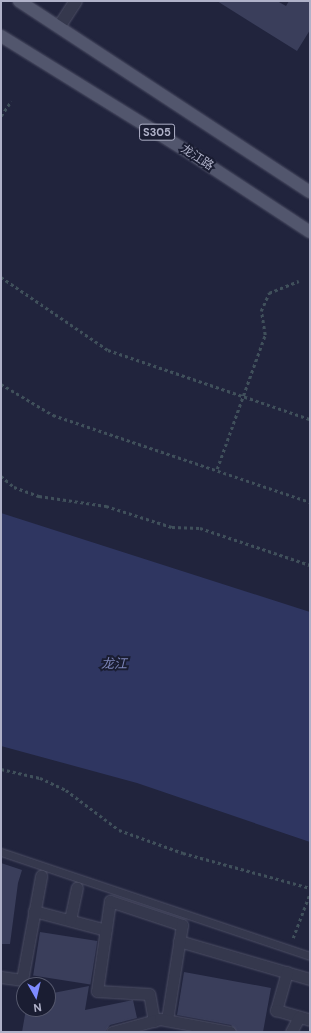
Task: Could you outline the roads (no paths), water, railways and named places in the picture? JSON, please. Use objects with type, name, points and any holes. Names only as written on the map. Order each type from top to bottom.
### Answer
[{"type":"main road","name":"S305","points":[[19,1],[310,192]]},
{"type":"main road","name":"龙江路","points":[[1,36],[196,156],[310,232]]},
{"type":"street","points":[[59,27],[76,1]]},
{"type":"street","points":[[1,977],[22,980],[40,876]]},
{"type":"street","points":[[70,920],[77,888]]},
{"type":"street","points":[[154,1021],[149,994],[97,991],[110,901],[182,925],[167,1020]]},
{"type":"street","points":[[34,910],[106,930]]},
{"type":"street","points":[[179,941],[310,979]]},
{"type":"street","points":[[287,972],[276,1010],[305,1018],[291,1032]]},
{"type":"street","points":[[112,1032],[154,1021],[167,1020],[230,1032]]},
{"type":"lane","points":[[1,852],[310,956]]},
{"type":"water","name":"龙江","points":[[1,513],[310,612],[310,842],[137,783],[1,746]]}]
